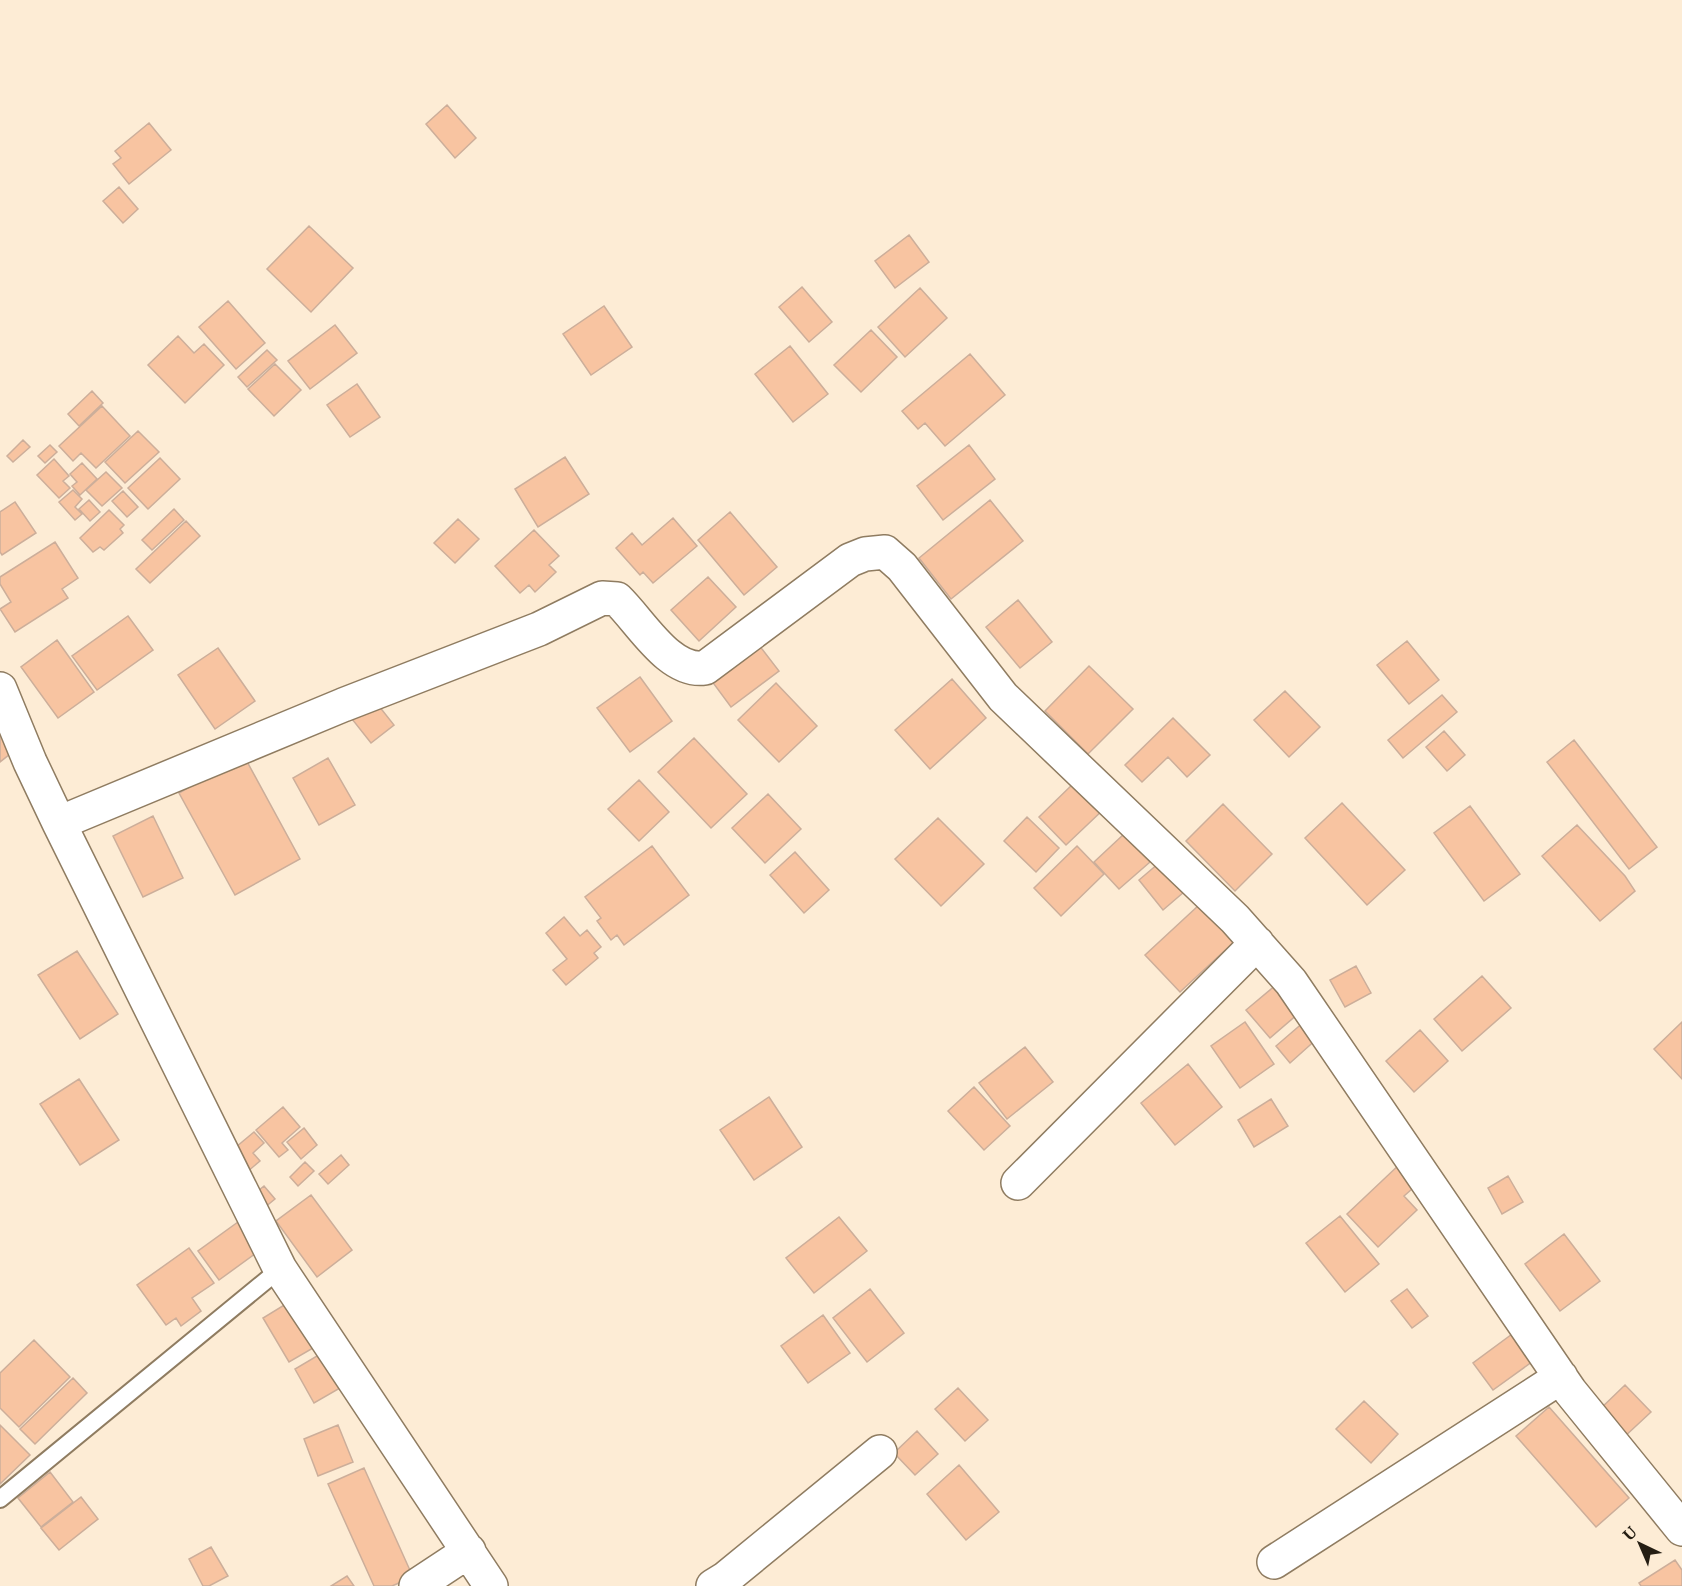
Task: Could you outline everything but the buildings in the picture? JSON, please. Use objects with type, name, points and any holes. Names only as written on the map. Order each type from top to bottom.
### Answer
[{"type":"street","points":[[59,823],[322,714],[539,629],[602,598],[617,599],[677,662],[694,669],[705,668],[850,560],[865,554],[885,552],[902,567],[1002,697],[1257,943],[1291,982],[1324,1027],[1561,1377],[1682,1529]]},
{"type":"street","points":[[0,689],[59,823],[280,1269],[491,1586]]},
{"type":"street","points":[[1018,1183],[1257,943]]},
{"type":"street","points":[[1274,1562],[1561,1377]]},
{"type":"street","points":[[712,1586],[726,1578],[880,1452]]},
{"type":"street","points":[[416,1586],[469,1551]]},
{"type":"lane","points":[[0,1499],[280,1269]]}]
